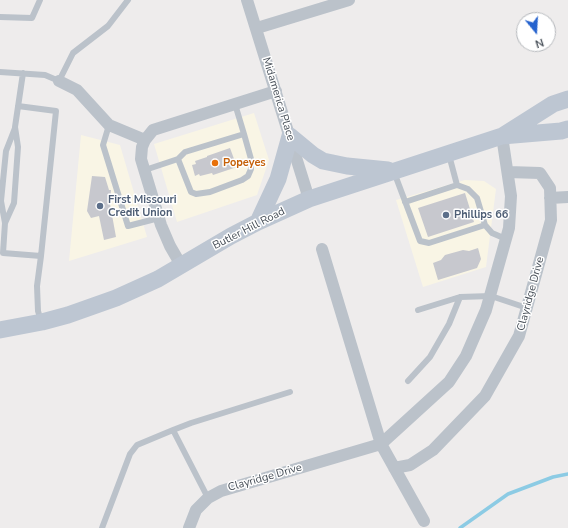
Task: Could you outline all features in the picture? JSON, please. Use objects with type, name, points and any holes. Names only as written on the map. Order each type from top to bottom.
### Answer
[{"type":"main road","name":"Butler Hill Road","points":[[502,136],[553,104],[568,99]]},
{"type":"main road","name":"Butler Hill Road","points":[[0,330],[42,322],[81,311],[116,298],[158,279],[231,236],[258,222],[309,199],[502,136],[561,131],[568,129]]},
{"type":"main road","points":[[258,222],[278,178],[290,136],[313,155],[323,161],[347,166],[394,171]]},
{"type":"street","name":"Midamerica Place","points":[[247,0],[257,28],[309,199]]},
{"type":"street","points":[[257,28],[349,0]]},
{"type":"street","points":[[59,81],[77,90],[109,125],[145,140]]},
{"type":"street","points":[[181,265],[170,246],[159,218],[141,159],[142,147],[145,140],[153,130],[276,91]]},
{"type":"street","name":"Clayridge Drive","points":[[189,528],[196,510],[208,498],[221,491],[381,444],[449,382],[466,356],[491,296],[510,228],[511,196],[502,136]]},
{"type":"street","name":"Clayridge Drive","points":[[394,468],[410,465],[433,450],[485,396],[519,336],[551,220],[550,188],[540,173],[508,172]]},
{"type":"street","points":[[550,198],[568,197]]},
{"type":"street","points":[[322,249],[381,444],[424,521]]},
{"type":"lane","points":[[0,17],[32,18],[40,0]]},
{"type":"lane","points":[[0,72],[45,75],[59,81],[73,53],[108,26],[128,0]]},
{"type":"lane","points":[[23,73],[15,127],[6,151],[1,201],[5,224],[3,253],[41,256]]},
{"type":"lane","points":[[178,159],[190,192],[196,194],[210,192],[242,180],[248,176],[251,170],[251,159],[234,104]]},
{"type":"lane","points":[[18,106],[56,111],[37,286],[38,311],[42,322]]},
{"type":"lane","points":[[109,125],[103,145],[128,226],[159,218]]},
{"type":"lane","points":[[5,224],[14,203],[18,147],[15,127]]},
{"type":"lane","points":[[145,170],[178,159],[184,152],[244,134]]},
{"type":"lane","points":[[449,153],[458,185]]},
{"type":"lane","points":[[394,171],[420,241],[429,243],[485,225]]},
{"type":"lane","points":[[405,202],[458,185],[468,189],[476,198],[485,225],[492,233],[506,240]]},
{"type":"lane","points":[[418,310],[460,296],[491,296],[527,308]]},
{"type":"lane","points":[[408,381],[430,357],[449,324],[460,296]]},
{"type":"lane","points":[[102,528],[130,454],[137,445],[191,423],[290,392]]},
{"type":"lane","points":[[174,430],[208,498]]},
{"type":"shaded area","points":[[254,113],[269,160],[257,195],[177,222],[154,144]]},
{"type":"shaded area","points":[[81,135],[120,145],[147,237],[69,261]]},
{"type":"shaded area","points":[[465,180],[484,181],[496,189],[486,267],[423,287],[396,200]]},
{"type":"building","name":"Popeyes","points":[[230,148],[237,167],[213,175],[212,173],[200,176],[199,174],[195,176],[192,165],[196,164],[195,161]]},
{"type":"building","points":[[92,176],[105,177],[109,190],[111,190],[110,204],[116,237],[104,240],[99,216],[91,218],[87,211]]},
{"type":"building","name":"Phillips 66","points":[[465,193],[474,222],[428,237],[418,208]]},
{"type":"building","points":[[478,248],[481,259],[477,268],[438,280],[433,263],[441,260],[445,255]]},
{"type":"waterway","points":[[460,528],[508,494],[553,477],[568,474]]},
{"type":"place","name":"Popeyes","points":[[215,163]]},
{"type":"place","name":"First Missouri Credit Union","points":[[100,206]]},
{"type":"place","name":"Phillips 66","points":[[446,215]]}]
